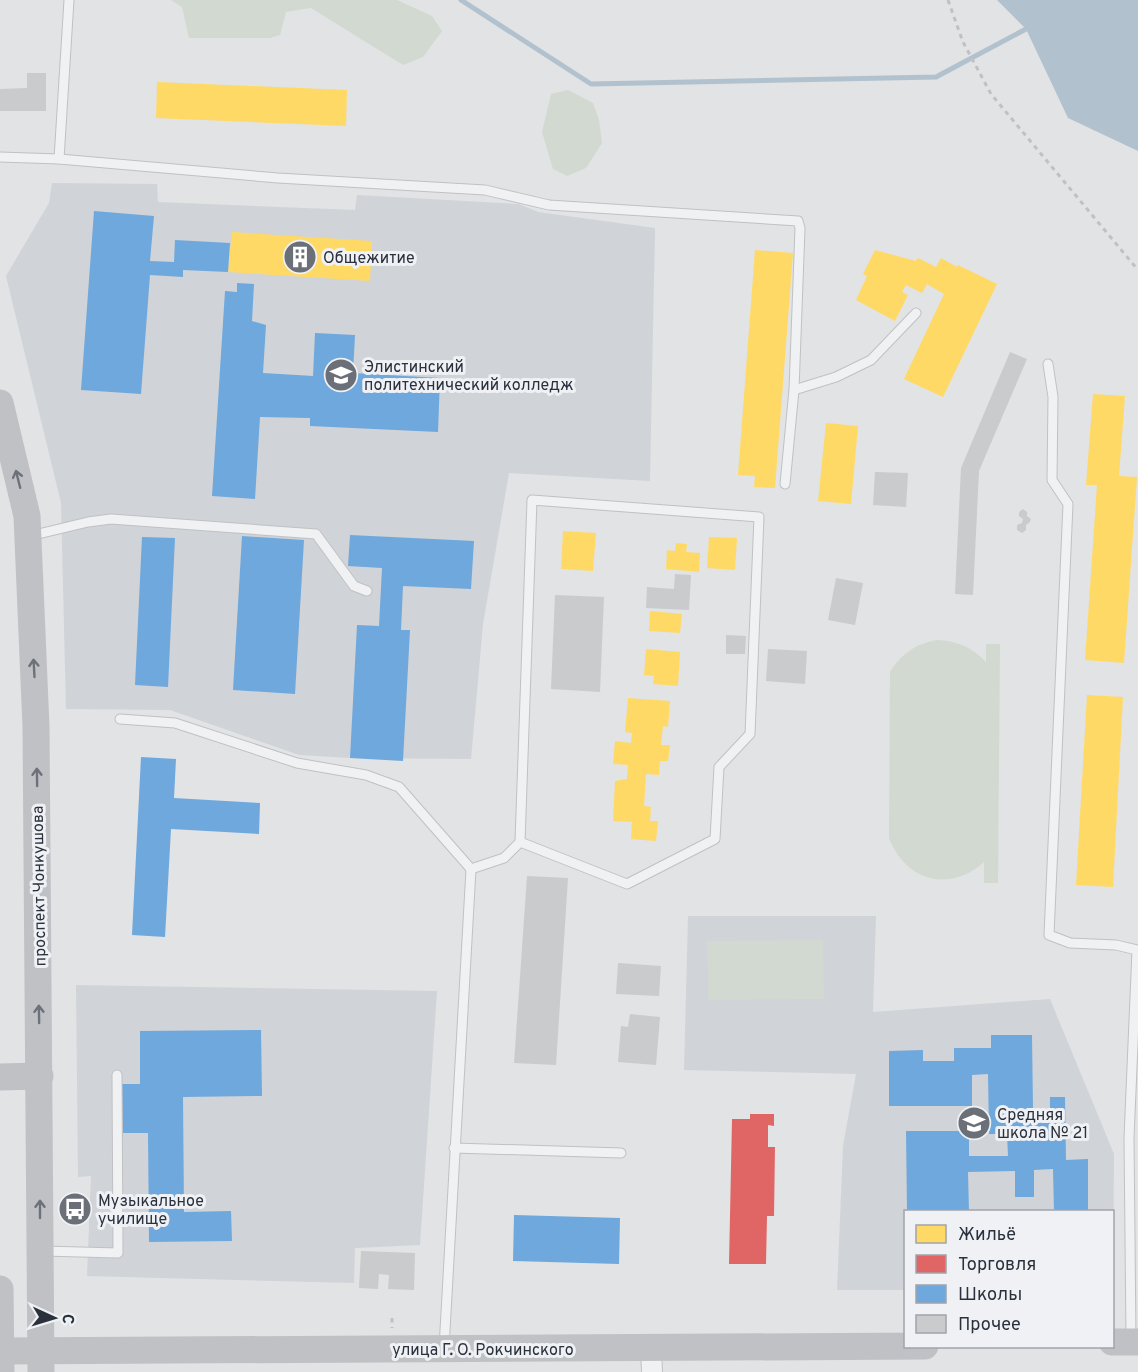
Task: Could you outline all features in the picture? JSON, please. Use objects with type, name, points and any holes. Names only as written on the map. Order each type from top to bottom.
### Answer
[{"type":"main road","name":"проспект Чонкушова","points":[[0,403],[27,516],[28,536],[36,727],[41,1362]]},
{"type":"main road","points":[[0,1077],[40,1076]]},
{"type":"main road","points":[[0,1289],[1,1372]]},
{"type":"main road","name":"улица Г. О. Рокчинского","points":[[0,1351],[41,1362],[444,1350],[651,1360],[904,1348]]},
{"type":"lane","points":[[59,159],[69,0]]},
{"type":"lane","points":[[0,157],[59,159],[278,178],[485,190],[549,205],[798,221],[794,390],[784,483]]},
{"type":"lane","points":[[794,390],[836,377],[870,360],[916,313]]},
{"type":"lane","points":[[1048,364],[1053,397],[1052,480],[1068,504],[1049,934],[1070,943],[1116,945],[1137,950],[1127,1342]]},
{"type":"lane","points":[[471,869],[504,858],[520,842],[532,500],[759,517],[750,734],[718,767],[715,839],[627,884],[520,842]]},
{"type":"lane","points":[[28,536],[111,519],[316,534],[354,586],[367,591]]},
{"type":"lane","points":[[120,718],[175,723],[297,763],[366,775],[399,787],[471,869],[444,1350]]},
{"type":"lane","points":[[41,1251],[118,1253],[117,1075]]},
{"type":"lane","points":[[454,1148],[621,1153]]},
{"type":"path","points":[[948,0],[963,42],[991,94],[1138,270]]},
{"type":"shaded area","points":[[171,0],[397,0],[432,16],[442,31],[423,57],[403,65],[311,8],[286,12],[280,35],[270,38],[189,38],[182,7]]},
{"type":"shaded area","points":[[568,90],[593,103],[599,120],[602,143],[586,168],[567,176],[553,169],[542,132],[551,94]]},
{"type":"shaded area","name":"Элистинский политехнический колледж","points":[[52,183],[157,184],[158,202],[355,210],[357,195],[519,204],[538,212],[655,228],[650,481],[509,473],[483,624],[471,759],[350,758],[299,755],[170,710],[66,709],[61,503],[6,276],[49,203]]},
{"type":"shaded area","points":[[937,640],[964,646],[986,662],[986,644],[1000,644],[998,883],[984,883],[984,862],[970,872],[952,879],[928,878],[909,867],[901,859],[889,838],[890,672],[910,650]]},
{"type":"shaded area","name":"Средняя школа № 21","points":[[688,916],[876,916],[873,1012],[1050,999],[1114,1154],[1114,1210],[904,1210],[904,1290],[837,1290],[843,1146],[856,1074],[684,1070]]},
{"type":"shaded area","points":[[823,940],[824,999],[708,1000],[707,941]]},
{"type":"shaded area","points":[[76,985],[437,991],[420,1245],[355,1248],[354,1283],[87,1276],[91,1176],[78,1177]]},
{"type":"water","points":[[997,0],[1138,0],[1138,151],[1068,118],[1026,29]]},
{"type":"building: Жильё","points":[[157,82],[347,90],[346,126],[156,118]]},
{"type":"building: Жильё","name":"Общежитие","points":[[232,232],[372,241],[370,281],[228,272]]},
{"type":"building: Жильё","points":[[755,250],[793,253],[775,488],[754,487],[755,476],[738,475]]},
{"type":"building: Жильё","points":[[875,250],[916,261],[918,258],[936,267],[941,258],[997,284],[943,397],[904,379],[944,294],[927,284],[922,293],[906,285],[902,292],[908,295],[895,321],[856,300],[867,276],[863,274]]},
{"type":"building: Жильё","points":[[1093,394],[1125,396],[1119,476],[1137,477],[1124,663],[1085,660],[1097,485],[1086,485]]},
{"type":"building: Жильё","points":[[826,423],[858,426],[851,504],[818,501]]},
{"type":"building: Жильё","points":[[563,531],[596,533],[593,571],[561,569]]},
{"type":"building: Жильё","points":[[709,537],[737,538],[735,570],[707,568]]},
{"type":"building: Жильё","points":[[676,543],[687,544],[686,552],[700,553],[699,572],[666,569],[667,550],[675,551]]},
{"type":"building: Жильё","points":[[650,611],[682,614],[680,633],[649,631]]},
{"type":"building: Жильё","points":[[646,649],[680,652],[678,686],[653,684],[654,676],[644,675]]},
{"type":"building: Жильё","points":[[1087,695],[1123,697],[1113,887],[1076,885]]},
{"type":"building: Жильё","points":[[628,698],[670,701],[668,727],[663,726],[661,745],[670,745],[668,761],[660,761],[659,775],[646,774],[644,806],[651,807],[650,821],[658,821],[656,841],[631,839],[632,822],[613,821],[615,781],[627,779],[628,765],[613,764],[615,741],[631,743],[632,733],[625,732]]},
{"type":"building: Торговля","points":[[750,1114],[774,1114],[774,1126],[768,1125],[768,1147],[775,1147],[774,1216],[767,1216],[766,1264],[729,1264],[732,1119],[750,1119]]},
{"type":"building: Школы","points":[[94,211],[154,216],[150,261],[174,262],[175,240],[230,243],[228,272],[183,270],[183,277],[150,275],[141,394],[81,390]]},
{"type":"building: Школы","points":[[237,283],[254,284],[252,321],[266,325],[263,373],[313,376],[315,333],[355,335],[353,373],[440,378],[438,432],[310,426],[310,418],[260,417],[255,499],[212,496],[225,291],[237,292]]},
{"type":"building: Школы","points":[[350,535],[474,541],[471,589],[403,586],[401,630],[410,630],[403,761],[350,758],[357,625],[379,626],[382,568],[348,566]]},
{"type":"building: Школы","points":[[242,536],[304,540],[295,694],[233,690]]},
{"type":"building: Школы","points":[[142,537],[175,538],[168,687],[135,685]]},
{"type":"building: Школы","points":[[141,757],[176,759],[174,798],[260,803],[259,834],[171,829],[165,937],[132,935]]},
{"type":"building: Школы","points":[[261,1030],[262,1096],[183,1097],[184,1212],[231,1211],[232,1241],[149,1242],[148,1133],[123,1133],[122,1084],[140,1084],[140,1031]]},
{"type":"building: Школы","points":[[991,1035],[1032,1035],[1033,1110],[1050,1110],[1050,1097],[1065,1097],[1066,1160],[1088,1159],[1088,1210],[1054,1210],[1053,1169],[1034,1170],[1034,1197],[1015,1197],[1015,1171],[968,1172],[969,1210],[907,1210],[906,1131],[969,1131],[969,1156],[1008,1156],[1007,1134],[989,1134],[988,1074],[972,1075],[972,1106],[889,1106],[889,1051],[923,1050],[923,1061],[954,1061],[954,1048],[991,1048]]},
{"type":"building: Школы","points":[[514,1215],[620,1218],[619,1264],[513,1261]]},
{"type":"building: Прочее","points":[[27,73],[46,73],[46,111],[0,111],[0,89],[27,88]]},
{"type":"building: Прочее","points":[[1010,352],[1027,359],[979,471],[973,595],[955,594],[961,468]]},
{"type":"building: Прочее","points":[[875,472],[908,473],[906,507],[873,505]]},
{"type":"building: Прочее","points":[[1023,509],[1031,519],[1022,533],[1017,530],[1017,525],[1022,523],[1023,519],[1019,516],[1019,512]]},
{"type":"building: Прочее","points":[[675,574],[691,575],[689,610],[646,608],[647,587],[674,589]]},
{"type":"building: Прочее","points":[[836,578],[863,583],[855,625],[828,620]]},
{"type":"building: Прочее","points":[[555,595],[604,597],[600,692],[551,689]]},
{"type":"building: Прочее","points":[[726,635],[746,636],[745,654],[726,654]]},
{"type":"building: Прочее","points":[[768,649],[807,651],[805,684],[766,681]]},
{"type":"building: Прочее","points":[[527,876],[568,878],[556,1065],[514,1063]]},
{"type":"building: Прочее","points":[[618,963],[661,966],[659,996],[616,994]]},
{"type":"building: Прочее","points":[[630,1014],[660,1017],[656,1065],[618,1062],[621,1026],[628,1027]]},
{"type":"building: Прочее","points":[[361,1251],[415,1253],[414,1290],[388,1289],[389,1275],[379,1274],[378,1289],[359,1288]]},
{"type":"waterway","points":[[461,0],[591,84],[936,77],[1026,29]]},
{"type":"place","name":"Общежитие","points":[[300,257]]},
{"type":"place","name":"Элистинский политехнический колледж","points":[[341,375]]},
{"type":"place","name":"Средняя школа № 21","points":[[974,1123]]},
{"type":"place","name":"Музыкальное училище","points":[[75,1209]]}]
